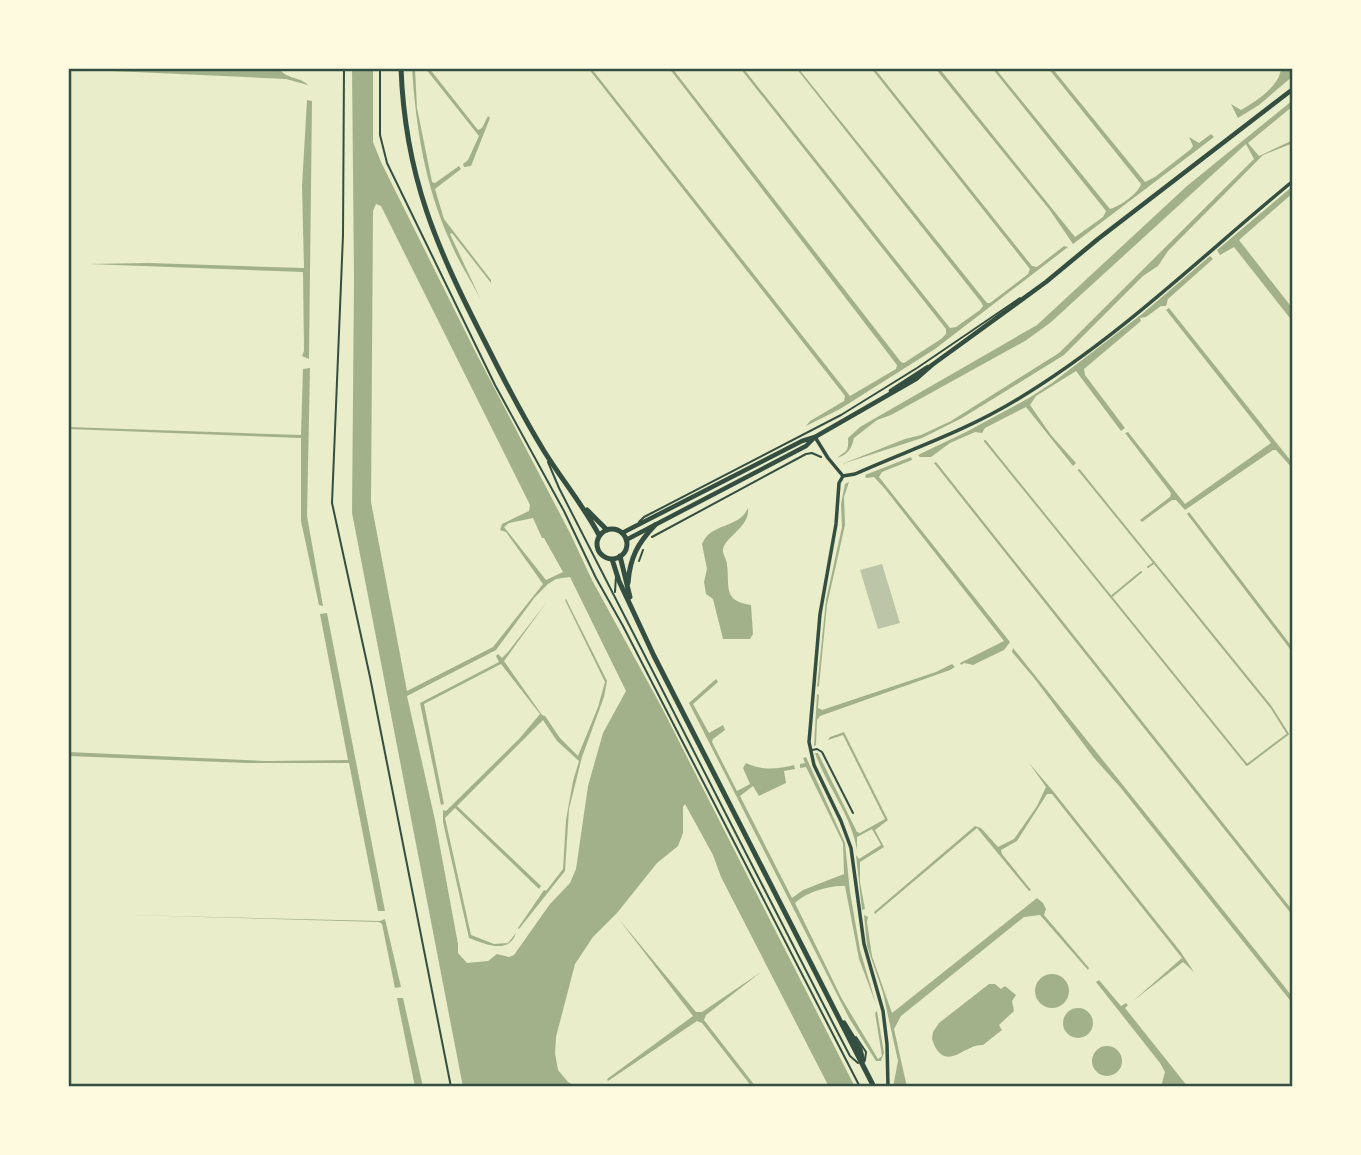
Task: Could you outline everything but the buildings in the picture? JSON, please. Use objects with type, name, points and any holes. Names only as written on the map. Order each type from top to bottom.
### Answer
[{"type":"main road","points":[[401,68],[406,136],[416,183],[431,230],[452,278],[543,450],[583,506],[599,536]]},
{"type":"main road","points":[[622,533],[802,441],[815,437],[885,397],[1027,296],[1293,89]]},
{"type":"main road","points":[[626,540],[806,446],[815,437]]},
{"type":"main road","points":[[583,506],[607,530]]},
{"type":"main road","points":[[628,583],[635,549],[655,525]]},
{"type":"main road","points":[[613,528],[622,533],[626,540],[625,551],[620,556],[612,559],[599,552],[599,536],[613,528]]},
{"type":"main road","points":[[620,556],[630,601]]},
{"type":"main road","points":[[612,559],[678,711],[874,1087]]},
{"type":"main road","points":[[836,1012],[860,1049],[865,1068]]},
{"type":"street","points":[[843,476],[855,474],[944,439],[1051,378],[1085,355],[1138,312],[1293,181]]},
{"type":"street","points":[[815,437],[843,476]]},
{"type":"street","points":[[843,476],[839,484],[836,524],[820,614],[809,726],[810,750],[851,848],[864,944],[883,1011],[888,1087]]},
{"type":"lane","points":[[637,526],[644,517],[841,415],[916,368],[1014,300],[1027,296]]},
{"type":"lane","points":[[543,450],[559,488],[678,711],[850,1056],[865,1068]]},
{"type":"lane","points":[[615,595],[616,572]]},
{"type":"lane","points":[[810,750],[817,749],[822,752],[853,813]]},
{"type":"path","points":[[344,68],[343,235],[332,503],[370,677],[451,1087]]},
{"type":"path","points":[[630,564],[640,560],[646,543],[716,501],[806,454],[828,457]]},
{"type":"path","points":[[596,578],[604,574]]},
{"type":"path","points":[[669,715],[860,1087]]},
{"type":"shaded area","points":[[279,68],[285,74],[308,85],[286,79],[68,69]]},
{"type":"shaded area","points":[[352,68],[373,68],[373,142],[381,162],[592,580],[661,706],[855,1087],[829,1087],[685,804],[683,833],[678,846],[657,863],[617,913],[593,937],[575,964],[556,1037],[555,1053],[558,1070],[568,1082],[578,1087],[463,1087],[352,513]],"holes":[[[376,204],[381,206],[530,505],[529,511],[502,524],[500,530],[506,532],[543,584],[493,647],[407,691],[371,502],[373,211]],[[533,518],[563,572],[546,580],[504,527],[509,523]],[[570,577],[626,691],[603,733],[588,786],[576,869],[570,883],[550,904],[514,955],[509,957],[497,954],[488,961],[467,963],[458,953],[435,820],[407,696],[496,650],[535,597],[556,579]]]},
{"type":"shaded area","points":[[412,68],[415,68],[417,108],[432,182],[435,183],[459,166],[461,169],[435,189],[444,219],[491,280],[491,283],[452,233],[450,234],[480,298],[453,248],[434,199],[419,135]]},
{"type":"shaded area","points":[[425,68],[429,68],[478,130],[488,116],[490,118],[471,166],[464,167],[463,164],[468,160],[479,136]]},
{"type":"shaded area","points":[[588,68],[591,68],[850,396],[896,369],[897,365],[669,68],[672,68],[901,362],[904,363],[941,339],[946,334],[946,329],[740,68],[743,68],[950,328],[956,327],[980,310],[983,306],[981,302],[796,68],[987,303],[1028,274],[1030,269],[871,68],[874,68],[1032,266],[1037,267],[1064,246],[1068,247],[935,349],[840,409],[806,426],[844,401],[845,396]]},
{"type":"shaded area","points":[[935,68],[939,68],[1075,237],[1103,217],[1106,211],[992,68],[995,68],[1110,209],[1128,199],[1141,184],[1048,68],[1052,68],[1145,182],[1191,149],[1193,146],[1189,137],[1199,143],[1211,134],[1214,137],[1073,244],[1049,209]]},
{"type":"shaded area","points":[[1281,68],[1293,68],[1293,76],[1259,105],[1238,118],[1231,104],[1241,110],[1260,98],[1272,87]]},
{"type":"shaded area","points":[[307,100],[312,101],[309,359],[302,356],[303,272],[89,264],[149,263],[304,268],[302,186]]},
{"type":"shaded area","points":[[1293,100],[1293,106],[1248,143],[1259,156],[1293,140],[1293,143],[1263,155],[1168,251],[1158,266],[1143,276],[1064,355],[962,418],[922,438],[842,464],[951,421],[1059,353],[1254,159],[1246,144],[1050,323],[1025,341],[891,415],[877,420],[854,438],[850,449],[837,458],[847,449],[848,438],[860,427],[1037,325],[1187,186]]},
{"type":"shaded area","points":[[1293,186],[1293,193],[1239,240],[1293,309],[1293,322],[1234,247],[1220,255],[1217,250]]},
{"type":"shaded area","points":[[1210,256],[1213,259],[1168,299],[1166,306],[1140,318],[1141,321],[1084,369],[1085,375],[1125,428],[1121,431],[1076,371],[1036,396],[1030,405],[1051,435],[1076,463],[1073,466],[1026,407],[985,428],[982,433],[975,432],[950,443],[931,457],[918,455],[966,432],[1052,383],[1142,314]]},
{"type":"shaded area","points":[[1169,308],[1291,461],[1293,460],[1293,469],[1273,450],[1185,510],[1176,500],[1172,500],[1142,522],[1140,520],[1170,497],[1171,493],[1125,433],[1128,432],[1185,504],[1271,443],[1166,310]]},
{"type":"shaded area","points":[[310,368],[307,516],[323,606],[319,605],[301,521],[301,438],[68,429],[301,435],[303,369]]},
{"type":"shaded area","points":[[911,457],[912,460],[882,472],[879,477],[1010,642],[1004,650],[973,665],[960,663],[1004,641],[885,489],[874,477],[866,478],[865,475]]},
{"type":"shaded area","points":[[936,462],[1293,911],[1293,916],[934,463]]},
{"type":"shaded area","points":[[849,482],[844,497],[845,525],[827,605],[817,687],[826,600],[842,527],[841,504],[845,484]]},
{"type":"shaded area","points":[[748,508],[745,521],[725,544],[723,551],[731,596],[751,605],[753,634],[750,639],[723,639],[713,599],[706,594],[704,582],[707,569],[702,544],[712,532],[744,515]]},
{"type":"shaded area","points":[[1189,512],[1293,648],[1293,653],[1187,514]]},
{"type":"shaded area","points":[[566,599],[607,681],[604,697],[582,757],[569,809],[565,871],[519,929],[544,890],[546,891],[563,869],[566,820],[579,761],[557,741],[543,720],[457,806],[541,886],[539,889],[455,808],[445,818],[471,935],[494,944],[508,943],[516,933],[508,944],[489,945],[469,938],[443,822],[443,810],[446,811],[519,739],[540,714],[501,664],[424,704],[444,804],[441,805],[420,703],[499,662],[496,656],[498,654],[502,658],[508,652],[546,603],[504,661],[542,715],[578,756],[605,682]]},
{"type":"shaded area","points":[[327,613],[385,911],[378,911],[349,763],[247,763],[68,756],[68,752],[266,761],[348,760],[320,614]]},
{"type":"shaded area","points":[[1013,648],[1284,986],[1293,998],[1293,1004],[1094,758],[1012,652]]},
{"type":"shaded area","points":[[952,664],[955,667],[950,670],[820,716],[817,720],[814,746],[817,694],[818,708],[822,710],[936,672]]},
{"type":"shaded area","points":[[716,679],[718,682],[693,704],[709,733],[723,725],[725,730],[712,742],[737,791],[750,784],[743,768],[746,763],[770,768],[794,765],[795,769],[784,771],[786,783],[759,796],[753,786],[740,796],[792,898],[803,890],[844,874],[843,843],[806,767],[800,768],[800,764],[805,763],[803,758],[806,757],[845,843],[860,950],[876,1004],[859,959],[845,886],[818,890],[795,903],[842,999],[878,1059],[882,1056],[875,1013],[877,1011],[884,1053],[881,1061],[876,1061],[849,1018],[689,703]]},
{"type":"shaded area","points":[[844,732],[888,820],[875,830],[884,847],[860,862],[860,882],[865,909],[862,910],[856,855],[859,859],[881,845],[872,829],[857,837],[857,850],[850,824],[815,753],[818,753],[857,832],[860,833],[885,819],[843,735],[828,740]]},
{"type":"shaded area","points":[[1029,763],[1194,972],[1183,962],[1133,1001],[1182,958],[1052,794],[1047,794],[1017,841],[1001,850],[1031,890],[1029,891],[977,828],[875,914],[874,912],[975,826],[981,828],[998,847],[1014,839],[1037,806],[1046,787]]},
{"type":"shaded area","points":[[1037,898],[1046,909],[1044,915],[1088,970],[1040,915],[1024,917],[901,1016],[894,1029],[907,1087],[893,1087],[898,1061],[883,993],[867,946],[864,915],[868,917],[872,956],[892,1013]]},
{"type":"shaded area","points":[[130,915],[385,919],[401,987],[395,988],[382,924],[379,922]]},
{"type":"shaded area","points":[[618,918],[696,1012],[702,1012],[761,972],[706,1015],[704,1020],[756,1087],[752,1087],[702,1023],[697,1021],[608,1081],[607,1079],[693,1016]]},
{"type":"shaded area","points":[[1052,974],[1064,979],[1069,991],[1064,1003],[1052,1008],[1040,1003],[1035,991],[1040,979]]},
{"type":"shaded area","points":[[1099,980],[1121,1006],[1126,1003],[1128,1005],[1125,1008],[1188,1087],[1181,1084],[1161,1087],[1165,1072],[1160,1063],[1096,982]]},
{"type":"shaded area","points":[[989,984],[995,984],[1001,989],[1005,986],[1016,995],[1012,1001],[1014,1011],[999,1025],[1002,1030],[983,1045],[949,1057],[942,1055],[932,1039],[933,1032],[939,1023]]},
{"type":"shaded area","points":[[397,998],[403,998],[423,1087],[415,1087]]},
{"type":"shaded area","points":[[1078,1008],[1089,1012],[1093,1023],[1089,1034],[1078,1038],[1067,1034],[1063,1023],[1067,1012]]},
{"type":"shaded area","points":[[1107,1046],[1118,1050],[1122,1061],[1118,1072],[1107,1076],[1096,1072],[1092,1061],[1096,1050]]},
{"type":"waterway","points":[[985,441],[1247,765],[1288,734],[1271,707],[1079,470]]},
{"type":"waterway","points":[[1148,567],[1154,563]]},
{"type":"waterway","points":[[1112,596],[1141,572]]}]
